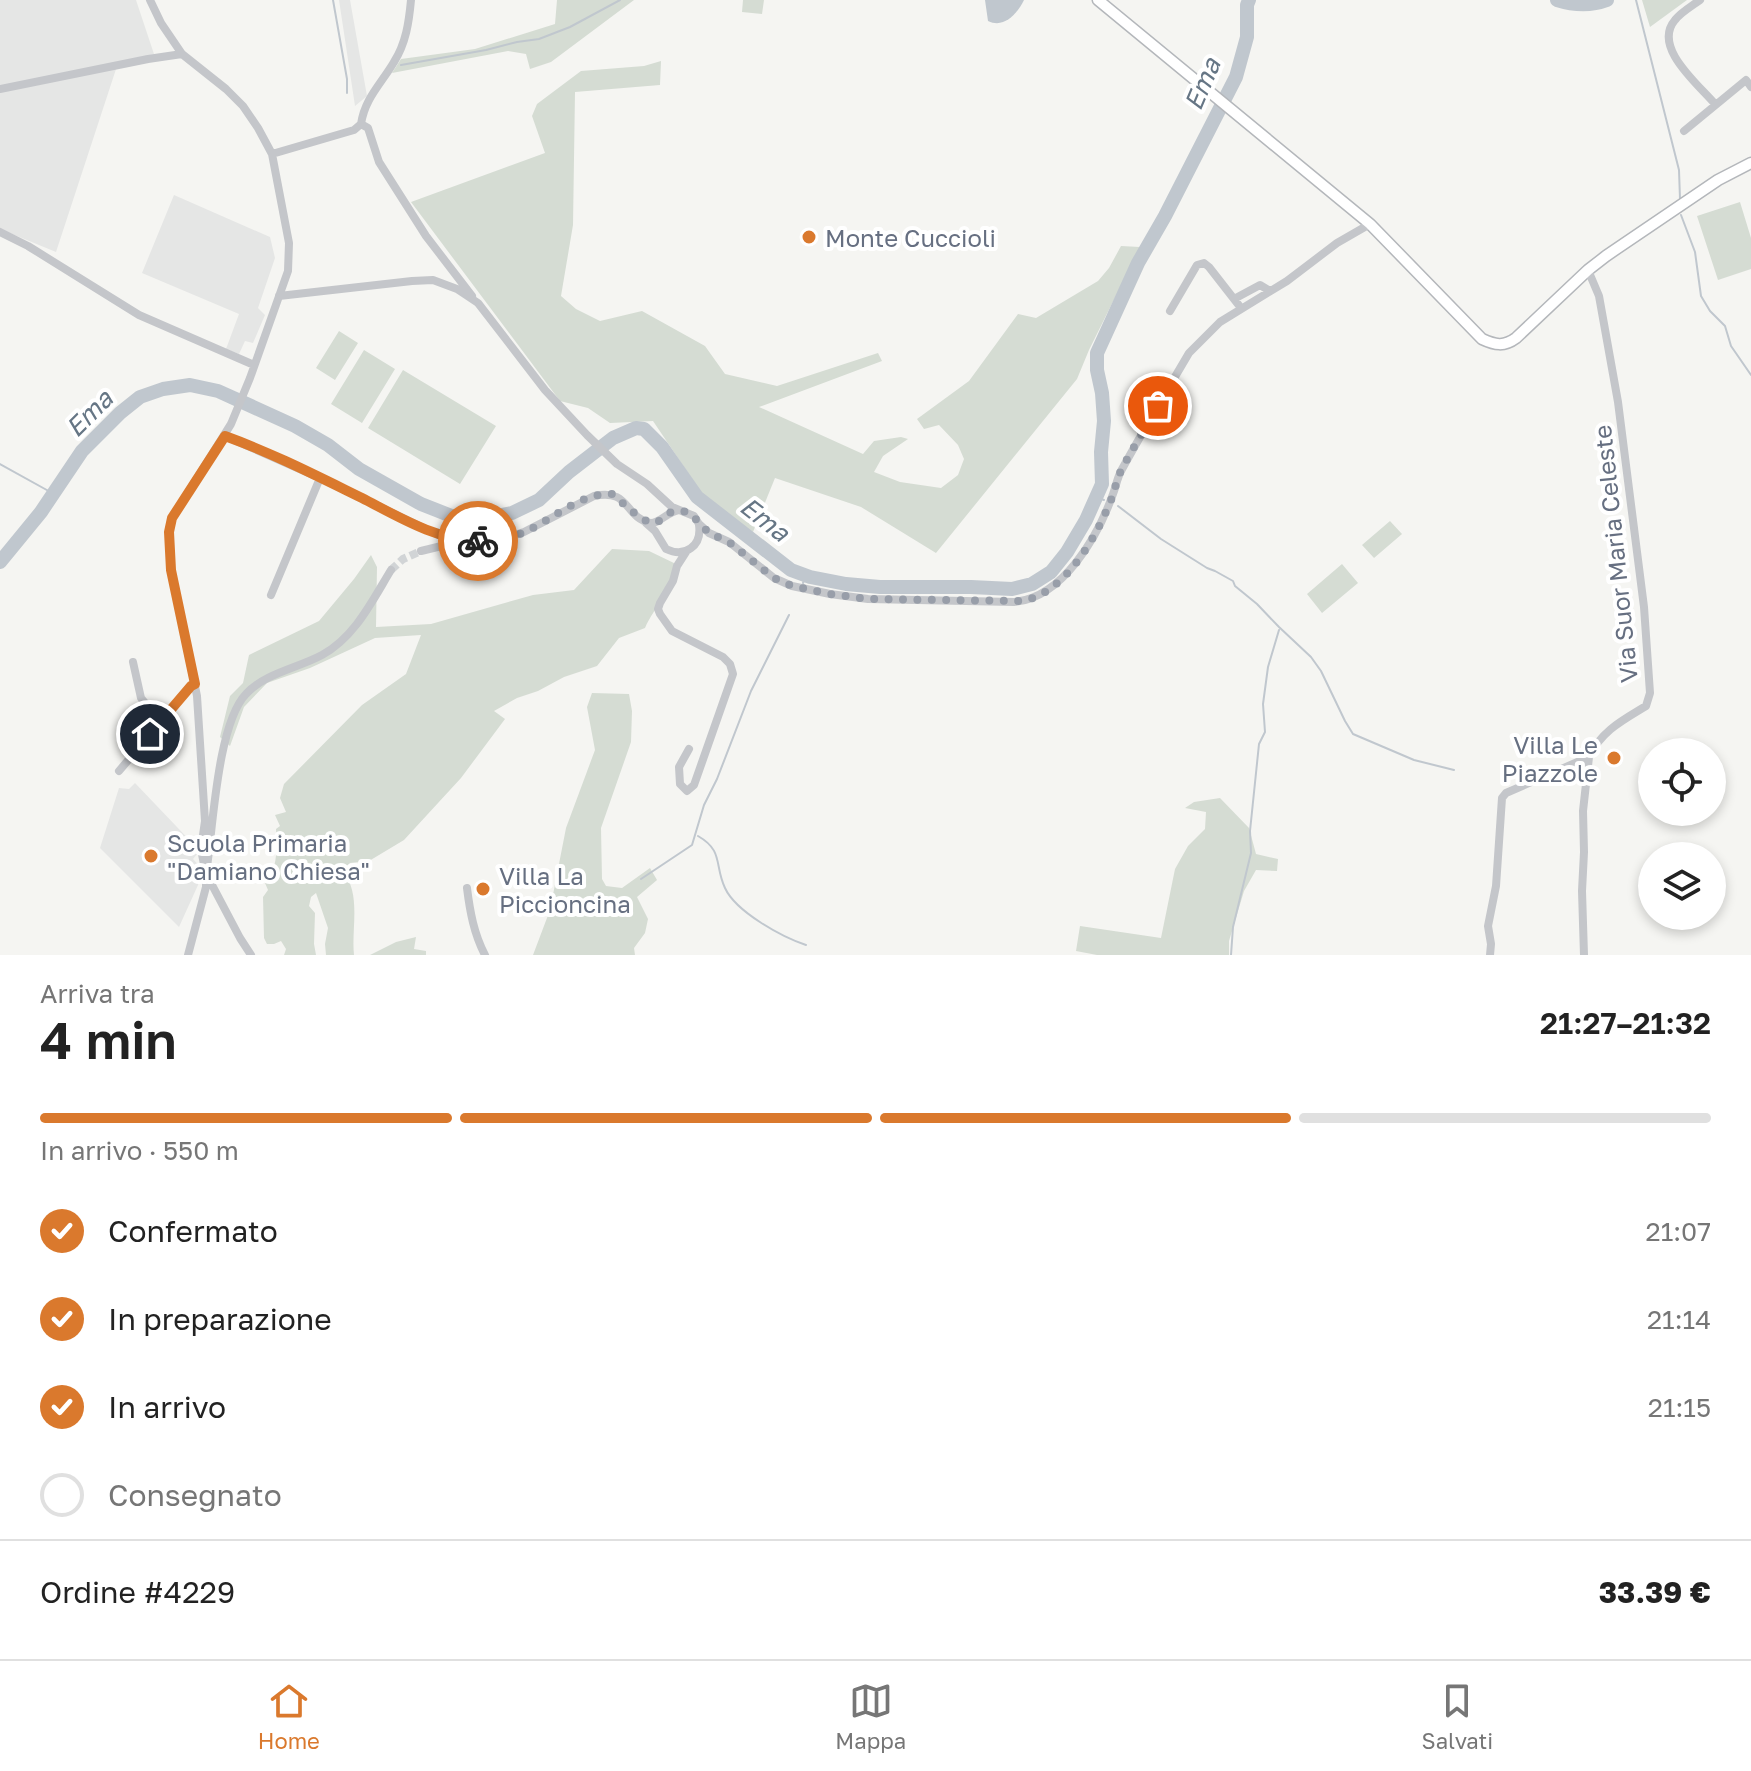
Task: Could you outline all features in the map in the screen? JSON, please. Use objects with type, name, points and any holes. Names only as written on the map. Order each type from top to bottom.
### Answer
[{"type":"main road","points":[[1098,0],[1370,224],[1482,339],[1499,345],[1516,338],[1588,270],[1718,180],[1751,163]]},
{"type":"street","points":[[150,0],[182,54],[226,89],[258,128],[272,154],[289,243],[288,271],[229,429],[172,518],[169,532],[171,570],[195,684],[205,821],[201,849],[206,879],[251,955]]},
{"type":"street","points":[[272,154],[354,130],[361,124],[363,108],[403,45],[411,0]]},
{"type":"street","points":[[1700,0],[1672,23],[1668,40],[1674,57],[1715,104]]},
{"type":"street","points":[[0,89],[182,54]]},
{"type":"street","points":[[1684,131],[1746,80],[1751,87]]},
{"type":"street","points":[[361,124],[368,128],[379,162],[426,236],[545,390],[617,464],[647,484],[661,498],[690,513],[699,524],[729,542],[774,578],[792,586],[868,599],[1014,602],[1040,595],[1058,582],[1085,550],[1102,521],[1119,475],[1189,353],[1220,322],[1370,224]]},
{"type":"street","points":[[0,232],[139,315],[254,365]]},
{"type":"street","points":[[1170,311],[1197,265],[1204,263],[1241,308]]},
{"type":"street","name":"Via Suor Maria Celeste","points":[[1588,270],[1599,296],[1618,402],[1644,607],[1650,693],[1646,706],[1618,722],[1589,757]]},
{"type":"street","points":[[279,296],[433,280],[457,289],[478,303]]},
{"type":"street","points":[[1234,299],[1260,285],[1270,291]]},
{"type":"street","points":[[229,429],[320,478],[436,534],[462,540],[501,540],[529,530],[605,493],[617,497],[655,531],[663,546],[673,552],[686,552]]},
{"type":"street","points":[[271,595],[320,478]]},
{"type":"street","points":[[659,538],[664,511],[661,498]]},
{"type":"street","points":[[639,517],[650,523],[658,522],[679,510]]},
{"type":"street","points":[[689,749],[679,767],[680,784],[687,791],[694,785],[733,674],[730,664],[723,657],[672,631],[658,609],[673,581],[677,566],[699,538],[699,524]]},
{"type":"street","points":[[699,538],[716,536]]},
{"type":"street","points":[[421,551],[462,540]]},
{"type":"street","points":[[673,552],[677,566]]},
{"type":"street","points":[[188,955],[204,901],[223,746],[241,700],[254,687],[271,677],[325,654],[338,644],[354,628],[391,570]]},
{"type":"street","points":[[133,662],[141,698],[161,722]]},
{"type":"street","points":[[119,771],[195,684]]},
{"type":"street","points":[[1490,955],[1488,926],[1496,886],[1502,798],[1506,793],[1589,757],[1583,811],[1584,955]]},
{"type":"street","points":[[467,888],[472,922],[485,955]]},
{"type":"shaded area","points":[[0,0],[136,0],[154,54],[118,63],[56,252],[0,229]]},
{"type":"shaded area","points":[[339,0],[350,0],[367,96],[355,106]]},
{"type":"shaded area","points":[[557,0],[634,0],[551,62],[530,69],[526,54],[508,51],[392,73],[401,59],[475,49],[555,24]]},
{"type":"shaded area","points":[[743,0],[764,0],[762,14],[742,12]]},
{"type":"shaded area","points":[[985,0],[1024,0],[1005,22],[994,23],[988,21]]},
{"type":"shaded area","points":[[1642,0],[1687,0],[1650,27]]},
{"type":"shaded area","points":[[661,61],[660,85],[575,92],[573,225],[561,296],[576,309],[600,321],[642,311],[705,346],[725,374],[777,386],[878,353],[882,361],[759,407],[863,454],[874,441],[901,437],[908,439],[883,456],[874,472],[900,482],[941,488],[958,475],[964,459],[958,445],[939,425],[924,429],[917,419],[969,381],[1018,314],[1036,318],[1098,281],[1121,246],[1140,247],[1077,379],[936,553],[861,507],[775,478],[753,532],[707,501],[653,421],[610,423],[588,408],[560,401],[411,202],[545,153],[532,116],[537,104],[581,71],[644,66]]},
{"type":"shaded area","points":[[174,195],[270,237],[275,258],[258,308],[265,315],[253,343],[245,341],[239,354],[226,349],[239,314],[142,273]]},
{"type":"shaded area","points":[[1740,202],[1751,238],[1751,269],[1718,280],[1697,216]]},
{"type":"shaded area","points":[[339,331],[358,343],[335,380],[316,368]]},
{"type":"shaded area","points":[[364,350],[395,369],[362,423],[331,404]]},
{"type":"shaded area","points":[[403,370],[496,426],[460,484],[368,428]]},
{"type":"shaded area","points":[[1390,521],[1402,534],[1374,558],[1362,545]]},
{"type":"shaded area","points":[[612,549],[649,551],[676,564],[668,589],[645,628],[619,638],[597,666],[564,677],[494,711],[505,719],[461,778],[404,840],[369,861],[350,863],[342,871],[354,900],[354,955],[326,955],[328,928],[316,893],[311,897],[309,906],[315,913],[316,955],[284,955],[286,949],[281,941],[267,944],[264,938],[263,897],[268,890],[265,883],[276,858],[276,829],[280,826],[275,815],[286,812],[280,798],[284,784],[362,705],[406,674],[421,635],[375,638],[310,668],[267,683],[244,707],[230,746],[220,737],[230,696],[243,683],[249,655],[319,621],[371,555],[377,567],[376,627],[431,624],[533,595],[574,590]]},
{"type":"shaded area","points":[[1342,564],[1358,583],[1322,613],[1307,594]]},
{"type":"shaded area","points":[[592,693],[629,694],[632,711],[631,742],[601,828],[602,879],[606,886],[622,888],[650,868],[657,880],[637,897],[648,919],[645,933],[634,948],[635,955],[533,955],[550,910],[566,828],[595,750],[587,707]]},
{"type":"shaded area","name":"Scuola Primaria \"Damiano Chiesa\"","points":[[135,783],[197,848],[198,853],[193,859],[202,869],[179,927],[100,848],[119,788],[129,789]]},
{"type":"shaded area","points":[[1220,798],[1249,828],[1256,854],[1278,859],[1277,871],[1256,870],[1244,891],[1229,941],[1229,955],[1097,955],[1076,951],[1080,926],[1161,938],[1175,869],[1188,846],[1205,829],[1206,812],[1185,808],[1194,802]]},
{"type":"shaded area","points":[[416,937],[414,949],[426,951],[426,955],[370,955],[396,942]]},
{"type":"waterway","points":[[333,0],[347,93]]},
{"type":"waterway","points":[[401,65],[539,39],[570,27],[620,0]]},
{"type":"waterway","name":"Ema","points":[[0,562],[41,512],[82,451],[120,413],[140,397],[163,389],[190,385],[218,391],[295,426],[328,445],[359,469],[421,504],[454,517],[487,518],[512,513],[539,500],[613,438],[636,428],[644,429],[662,447],[697,497],[791,570],[846,584],[880,587],[1012,589],[1032,584],[1051,572],[1067,552],[1102,484],[1104,421],[1097,353],[1138,263],[1236,77],[1247,37],[1249,0]]},
{"type":"waterway","name":"Ema","points":[[1557,0],[1582,4],[1607,0]]},
{"type":"waterway","points":[[1636,0],[1679,170],[1680,199]]},
{"type":"waterway","name":"Ema","points":[[1222,92],[1226,97]]},
{"type":"waterway","points":[[1681,215],[1695,252],[1701,296],[1725,326],[1731,346],[1751,375]]},
{"type":"waterway","points":[[0,464],[54,494]]},
{"type":"waterway","points":[[1096,497],[1104,500]]},
{"type":"waterway","points":[[1118,506],[1161,539],[1233,581],[1257,604],[1311,657],[1353,734],[1414,760],[1454,770]]},
{"type":"waterway","points":[[803,583],[806,576]]},
{"type":"waterway","points":[[641,879],[692,845],[704,805],[751,691],[789,615]]},
{"type":"waterway","points":[[1231,955],[1233,927],[1251,853],[1250,831],[1259,744],[1265,732],[1263,704],[1268,667],[1279,630]]},
{"type":"waterway","points":[[698,836],[712,847],[725,888],[739,906],[773,930],[806,945]]},
{"type":"tunnel","points":[[391,570],[403,559],[421,551]]},
{"type":"way so far","points":[[478,541],[501,540],[524,532],[605,493],[617,497],[650,523],[658,522],[674,511],[690,513],[709,533],[729,542],[774,578],[792,586],[868,599],[1023,601],[1040,595],[1058,582],[1085,550],[1102,521],[1119,475],[1158,406]]},
{"type":"place","name":"Monte Cuccioli","points":[[809,237]]},
{"type":"place","name":"Villa Le Piazzole","points":[[1614,758]]},
{"type":"place","name":"Scuola Primaria \"Damiano Chiesa\"","points":[[151,856]]},
{"type":"place","name":"Villa La Piccioncina","points":[[483,889]]},
{"type":"route","points":[[150,734],[195,684],[171,570],[169,532],[172,518],[225,436],[436,534],[478,541]]}]
